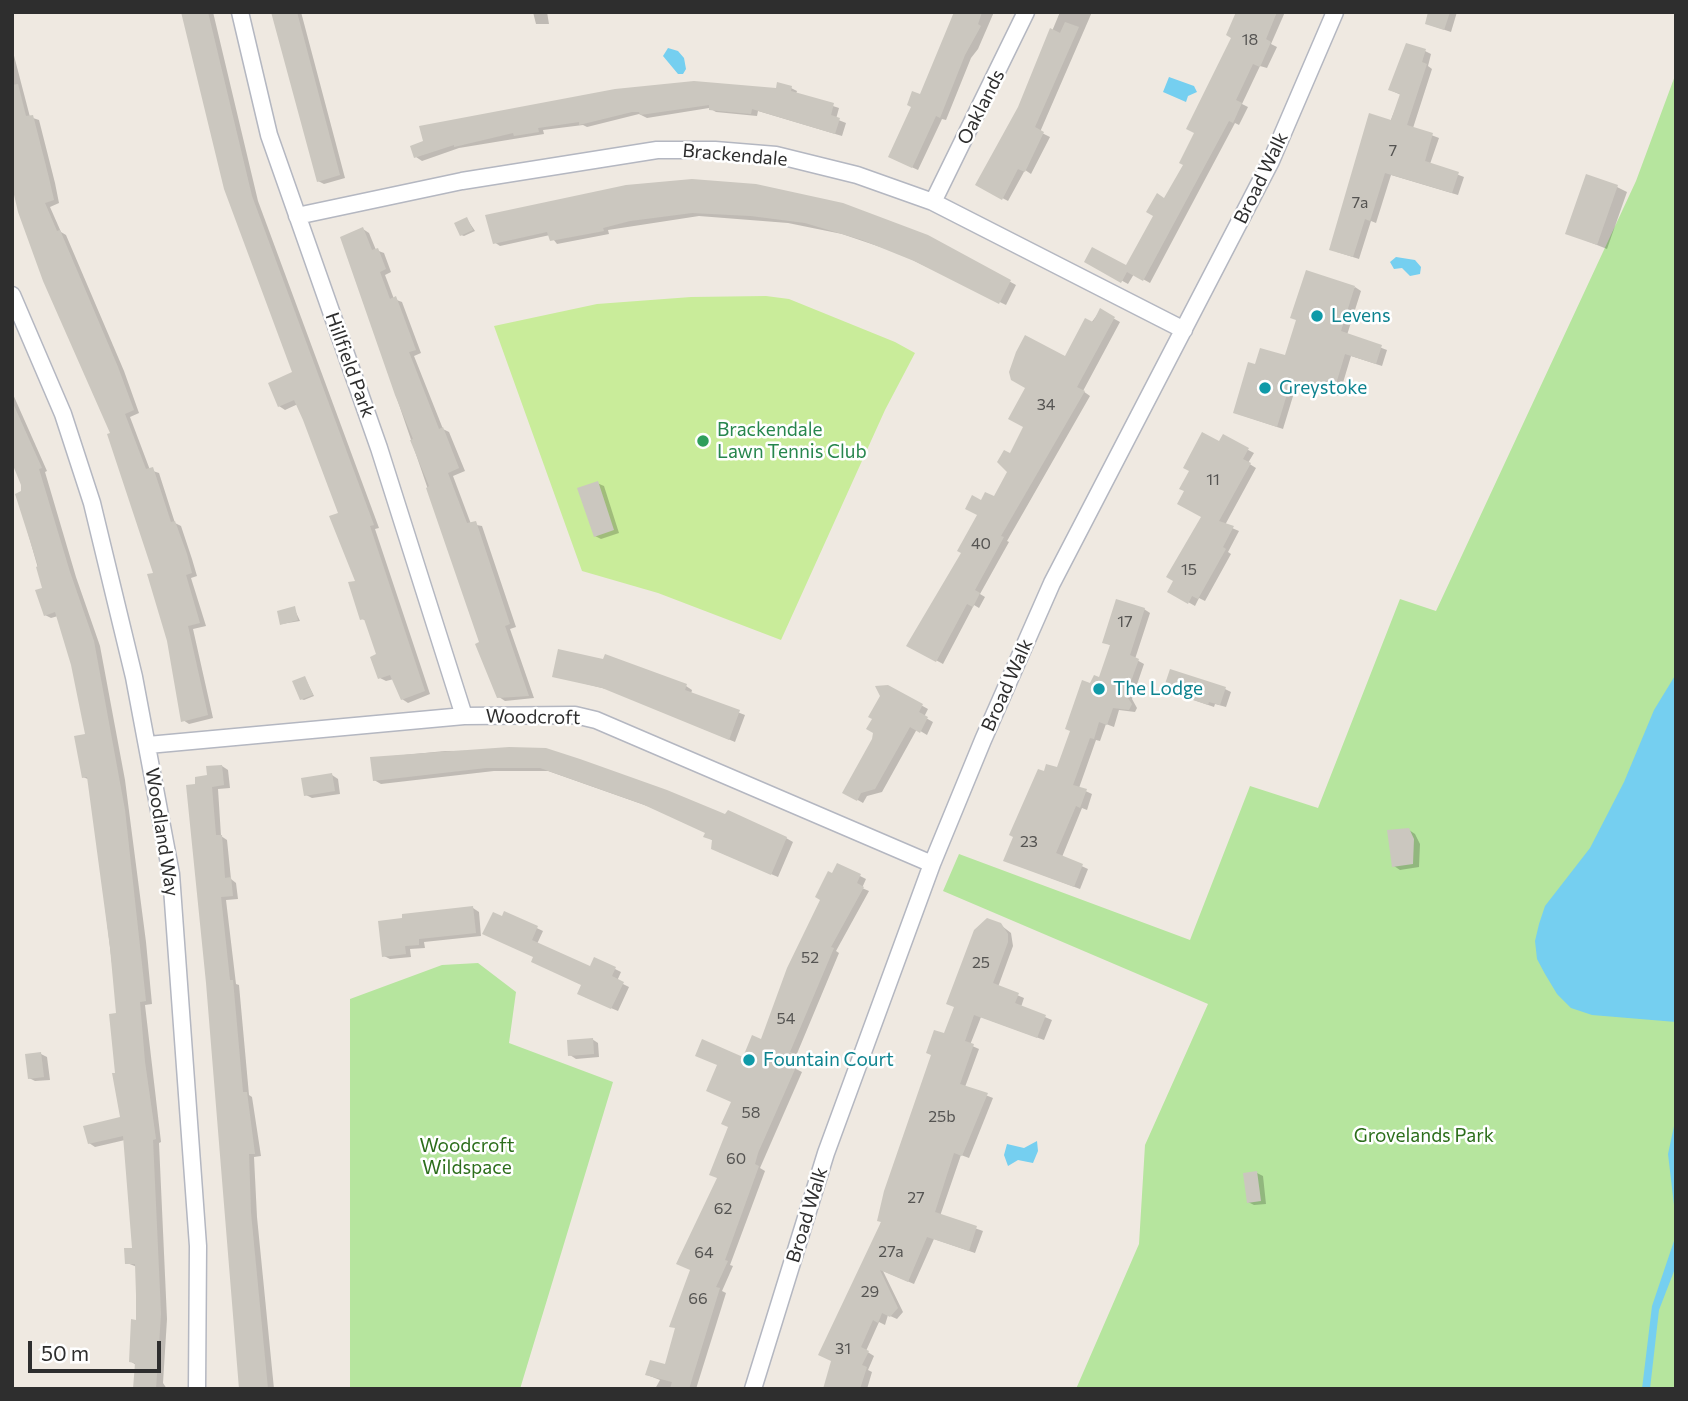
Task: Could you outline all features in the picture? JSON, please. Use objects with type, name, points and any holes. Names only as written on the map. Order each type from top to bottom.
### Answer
[{"type":"street","name":"Hillfield Park","points":[[240,12],[269,135],[379,448],[464,716]]},
{"type":"street","name":"Oaklands","points":[[933,202],[1026,12]]},
{"type":"street","name":"Broad Walk","points":[[753,1389],[826,1153],[932,864],[1052,583],[1271,160],[1335,12]]},
{"type":"street","name":"Brackendale","points":[[297,216],[462,181],[657,150],[715,149],[776,155],[856,175],[933,202],[1184,331]]},
{"type":"street","name":"Woodland Way","points":[[12,295],[64,414],[92,503],[148,745],[170,874],[184,1028],[198,1245],[197,1389]]},
{"type":"street","name":"Woodcroft","points":[[148,745],[464,716],[575,715],[596,720],[932,864]]},
{"type":"green space","name":"Grovelands Park","points":[[1676,73],[1676,1389],[1076,1389],[1139,1244],[1145,1145],[1208,1004],[943,891],[959,854],[1190,940],[1250,786],[1318,808],[1400,599],[1436,611],[1636,181]]},
{"type":"green space","name":"Brackendale Lawn Tennis Club","points":[[766,296],[789,299],[895,342],[915,353],[885,410],[781,640],[658,593],[582,571],[494,326],[597,304],[691,297]]},
{"type":"green space","name":"Woodcroft Wildspace","points":[[478,963],[516,992],[509,1043],[613,1082],[520,1389],[350,1389],[350,999],[442,965]]},
{"type":"water","points":[[668,48],[678,51],[684,58],[686,69],[683,74],[678,74],[663,56]]},
{"type":"water","points":[[1169,77],[1194,86],[1197,92],[1188,96],[1186,102],[1163,92]]},
{"type":"water","points":[[1396,257],[1415,260],[1421,267],[1420,274],[1410,276],[1402,268],[1394,269],[1390,262]]},
{"type":"water","points":[[1676,674],[1676,1022],[1592,1015],[1571,1008],[1557,994],[1545,974],[1537,959],[1535,941],[1539,924],[1545,906],[1590,848],[1624,782],[1654,710]]},
{"type":"water","points":[[1676,1117],[1676,1222],[1668,1154]]},
{"type":"water","points":[[1037,1141],[1038,1151],[1033,1163],[1018,1160],[1008,1166],[1004,1155],[1007,1144],[1024,1148]]},
{"type":"water","points":[[1676,1235],[1676,1266],[1659,1310],[1650,1389],[1642,1389],[1652,1306]]},
{"type":"building","points":[[181,12],[208,12],[252,196],[374,525],[370,526],[425,691],[401,700],[390,675],[378,679],[370,657],[376,654],[364,619],[360,620],[348,582],[355,581],[329,516],[338,513],[303,420],[294,400],[278,407],[268,383],[292,372],[224,189]]},
{"type":"building","points":[[271,12],[297,12],[340,175],[317,182]]},
{"type":"building","points":[[954,12],[982,12],[978,24],[981,26],[965,55],[940,118],[936,116],[912,168],[888,157],[911,107],[907,105],[912,91],[920,94]]},
{"type":"building","points":[[1236,12],[1277,12],[1266,39],[1271,42],[1260,67],[1253,64],[1236,100],[1242,103],[1233,123],[1229,121],[1143,281],[1127,272],[1121,283],[1084,262],[1092,247],[1126,265],[1153,216],[1146,212],[1157,193],[1164,198],[1183,165],[1179,163],[1194,133],[1186,129],[1231,38],[1226,35]]},
{"type":"building","points":[[1428,12],[1450,12],[1444,30],[1425,24]]},
{"type":"building","points":[[1065,22],[1079,27],[1035,127],[1044,132],[1025,172],[1018,169],[1002,200],[975,185],[1018,107],[1050,28],[1060,33]]},
{"type":"building","points":[[1406,43],[1426,49],[1422,62],[1427,64],[1407,125],[1433,133],[1425,161],[1459,172],[1452,193],[1385,173],[1370,221],[1365,219],[1353,257],[1329,250],[1369,113],[1391,120],[1400,94],[1388,90]]},
{"type":"building","points":[[694,81],[776,88],[777,82],[792,86],[791,91],[834,103],[831,115],[840,118],[835,134],[752,109],[751,114],[709,110],[709,105],[640,115],[639,112],[632,112],[579,125],[579,122],[538,128],[539,132],[514,136],[513,133],[454,145],[414,158],[410,146],[423,141],[419,126],[615,89]]},
{"type":"building","points":[[18,84],[26,116],[33,115],[54,200],[45,203],[57,231],[60,230],[118,367],[134,410],[125,414],[146,469],[153,467],[171,522],[175,521],[187,554],[192,573],[186,575],[200,623],[188,626],[208,715],[181,722],[167,641],[147,574],[153,573],[107,434],[110,433],[43,281],[18,212],[12,186],[12,85]]},
{"type":"building","points":[[1586,174],[1618,185],[1597,245],[1565,234]]},
{"type":"building","points":[[692,179],[756,184],[843,203],[928,235],[1011,280],[999,304],[914,261],[862,240],[805,223],[751,216],[692,213],[630,221],[603,228],[604,231],[550,241],[547,232],[493,244],[485,215],[626,185]]},
{"type":"building","points":[[467,217],[473,230],[460,236],[454,223]]},
{"type":"building","points":[[363,227],[372,250],[378,248],[386,269],[380,272],[390,299],[396,296],[416,350],[409,352],[439,429],[443,427],[459,468],[448,473],[467,523],[476,521],[510,624],[505,626],[529,696],[497,698],[475,644],[479,642],[426,488],[429,486],[410,440],[413,439],[340,237]]},
{"type":"building","points":[[1306,270],[1355,286],[1341,331],[1382,345],[1376,364],[1345,354],[1333,394],[1291,381],[1277,427],[1233,413],[1248,362],[1255,364],[1260,348],[1285,355],[1296,320],[1290,318]]},
{"type":"building","points":[[1100,308],[1115,317],[1077,387],[1085,391],[1001,536],[1004,537],[975,590],[980,593],[973,607],[967,604],[936,662],[906,646],[961,553],[957,551],[977,515],[965,509],[972,495],[981,500],[985,492],[994,496],[1007,472],[997,462],[1004,450],[1010,453],[1023,427],[1008,419],[1025,388],[1011,380],[1009,372],[1016,352],[1025,335],[1065,356],[1085,318],[1093,322]]},
{"type":"building","points":[[12,401],[42,468],[39,469],[94,641],[125,810],[146,1001],[140,1002],[145,1062],[156,1139],[153,1140],[161,1314],[156,1389],[133,1389],[135,1363],[129,1362],[131,1319],[136,1320],[136,1295],[135,1264],[125,1264],[124,1248],[132,1248],[123,1136],[88,1144],[83,1126],[120,1117],[112,1073],[115,1073],[109,1014],[116,1013],[110,948],[87,777],[82,778],[74,736],[85,734],[71,665],[55,612],[44,616],[35,590],[42,588],[36,567],[38,566],[15,494],[21,491],[21,485],[12,463]]},
{"type":"building","points":[[1202,432],[1219,441],[1223,434],[1249,448],[1243,459],[1251,463],[1219,521],[1234,526],[1223,547],[1226,549],[1198,599],[1192,596],[1188,604],[1167,592],[1173,581],[1166,577],[1201,517],[1177,504],[1184,491],[1179,489],[1189,471],[1183,468]]},
{"type":"building","points":[[598,481],[614,530],[594,537],[577,488]]},
{"type":"building","points":[[1116,599],[1145,608],[1130,655],[1139,659],[1126,695],[1132,704],[1129,710],[1113,708],[1107,725],[1099,722],[1094,739],[1090,738],[1073,785],[1087,789],[1080,808],[1076,806],[1056,853],[1083,864],[1074,887],[1003,861],[1013,837],[1009,835],[1038,769],[1044,771],[1046,764],[1057,767],[1070,731],[1065,729],[1082,680],[1090,683],[1094,675],[1099,677],[1110,645],[1102,643]]},
{"type":"building","points":[[295,606],[298,620],[280,625],[277,611]]},
{"type":"building","points":[[558,649],[603,659],[605,654],[687,684],[685,690],[740,710],[729,740],[602,688],[552,677]]},
{"type":"building","points":[[1170,669],[1226,687],[1220,705],[1209,702],[1208,705],[1163,690]]},
{"type":"building","points":[[305,676],[313,695],[300,700],[292,681]]},
{"type":"building","points":[[888,685],[923,704],[919,712],[928,717],[920,733],[910,727],[875,789],[861,793],[857,801],[842,793],[872,739],[873,733],[866,729],[872,719],[868,717],[880,696],[875,686]]},
{"type":"building","points":[[509,747],[546,748],[580,759],[725,814],[728,810],[787,837],[771,875],[711,849],[712,840],[703,837],[705,833],[642,804],[540,768],[486,768],[373,781],[370,757]]},
{"type":"building","points":[[222,765],[224,785],[212,787],[216,835],[222,835],[225,878],[231,877],[233,896],[221,897],[230,980],[233,980],[243,1092],[247,1092],[255,1154],[249,1154],[251,1213],[268,1389],[239,1389],[206,983],[186,785],[195,784],[195,777],[207,775],[206,766]]},
{"type":"building","points":[[332,773],[335,791],[304,796],[301,778]]},
{"type":"building","points":[[1409,828],[1414,839],[1413,864],[1392,867],[1387,830]]},
{"type":"building","points":[[837,863],[861,874],[857,883],[864,887],[831,947],[834,948],[790,1052],[795,1054],[790,1064],[796,1067],[758,1153],[755,1164],[759,1166],[725,1260],[728,1261],[716,1287],[720,1288],[689,1389],[670,1389],[672,1382],[645,1375],[650,1360],[665,1364],[675,1328],[669,1327],[690,1270],[676,1264],[717,1178],[709,1175],[728,1127],[721,1124],[731,1102],[706,1091],[717,1065],[695,1056],[702,1039],[743,1057],[752,1035],[761,1039],[787,968],[820,900],[815,897],[828,871],[832,873]]},
{"type":"building","points":[[473,906],[476,933],[419,939],[419,945],[405,946],[406,954],[382,957],[378,921],[402,918],[402,914]]},
{"type":"building","points":[[504,911],[538,926],[532,940],[590,966],[594,957],[616,967],[612,976],[624,982],[611,1009],[577,994],[581,985],[531,962],[533,957],[482,934],[493,912],[502,916]]},
{"type":"building","points":[[987,918],[1001,923],[1008,934],[1008,942],[993,983],[1019,993],[1015,1003],[1046,1015],[1037,1038],[974,1015],[965,1041],[974,1044],[960,1084],[988,1093],[962,1156],[954,1153],[935,1212],[977,1226],[969,1251],[927,1237],[908,1282],[880,1270],[898,1308],[890,1317],[882,1313],[878,1323],[873,1320],[861,1347],[869,1351],[862,1365],[867,1367],[860,1389],[823,1389],[831,1361],[818,1355],[881,1222],[877,1221],[884,1191],[931,1055],[926,1053],[934,1030],[944,1033],[954,1007],[946,1004],[974,930]]},
{"type":"building","points":[[593,1038],[594,1054],[568,1056],[567,1040]]},
{"type":"building","points":[[41,1052],[44,1077],[28,1079],[25,1054]]},
{"type":"building","points":[[1257,1171],[1261,1201],[1247,1203],[1243,1173]]},
{"type":"place","name":"Levens","points":[[1317,316]]},
{"type":"place","name":"Greystoke","points":[[1265,388]]},
{"type":"place","name":"Brackendale Lawn Tennis Club","points":[[703,441]]},
{"type":"place","name":"The Lodge","points":[[1099,689]]},
{"type":"place","name":"Fountain Court","points":[[749,1060]]}]
